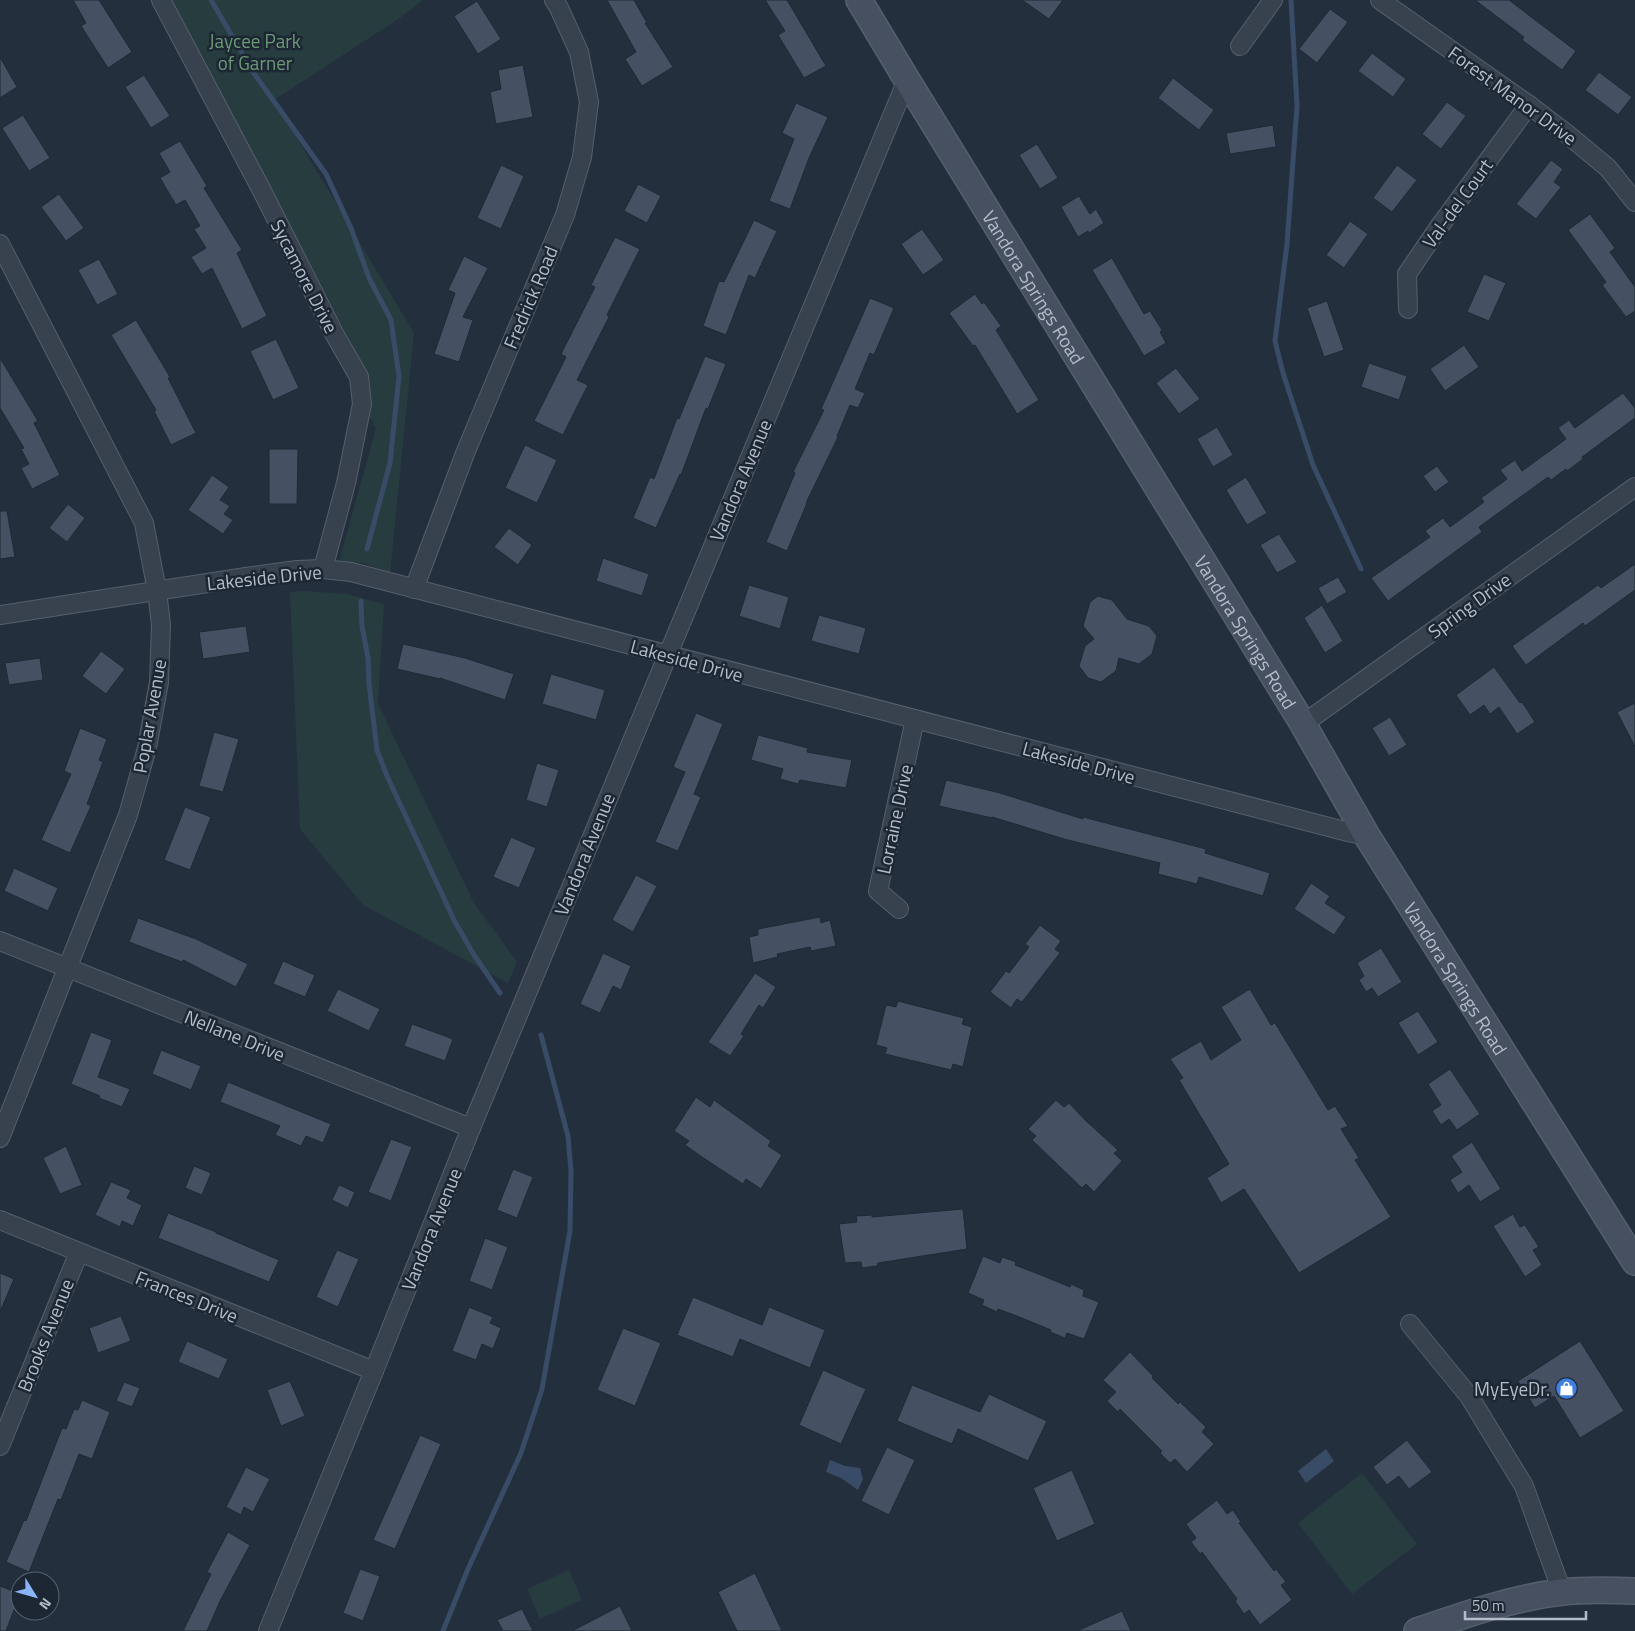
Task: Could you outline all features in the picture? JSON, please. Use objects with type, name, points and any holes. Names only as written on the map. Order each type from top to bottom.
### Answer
[{"type":"street","name":"Sycamore Drive","points":[[161,0],[260,187],[335,335],[359,377],[362,404],[346,482],[323,570]]},
{"type":"street","name":"Fredrick Road","points":[[414,589],[466,451],[565,215],[582,156],[589,102],[579,52],[554,0]]},
{"type":"street","name":"Vandora Springs Road","points":[[859,0],[906,80],[1303,724],[1367,836],[1635,1262]]},
{"type":"street","points":[[1240,46],[1273,0]]},
{"type":"street","name":"Forest Manor Drive","points":[[1380,0],[1567,134],[1608,168],[1635,202]]},
{"type":"street","name":"Vandora Avenue","points":[[268,1631],[471,1128],[906,80]]},
{"type":"street","name":"Val-del Court","points":[[1408,309],[1407,274],[1439,227],[1529,105]]},
{"type":"street","name":"Poplar Avenue","points":[[0,244],[144,523],[157,591],[161,625],[159,682],[147,748],[128,815],[0,1138]]},
{"type":"street","name":"Spring Drive","points":[[1303,724],[1635,487]]},
{"type":"street","name":"Lakeside Drive","points":[[0,615],[297,570],[351,572],[1367,836]]},
{"type":"street","name":"Lorraine Drive","points":[[899,910],[878,891],[916,719]]},
{"type":"street","name":"Nellane Drive","points":[[0,940],[471,1128]]},
{"type":"street","name":"Frances Drive","points":[[0,1220],[374,1371]]},
{"type":"street","name":"Brooks Avenue","points":[[0,1446],[79,1252]]},
{"type":"street","points":[[1410,1324],[1469,1396],[1524,1486],[1562,1592]]},
{"type":"street","points":[[1417,1631],[1476,1611],[1528,1598],[1562,1592],[1590,1590],[1635,1592]]},
{"type":"green space","name":"Jaycee Park of Garner","points":[[169,0],[423,0],[400,18],[274,100],[414,333],[390,573],[363,563],[339,562],[376,428],[365,409],[362,366]]},
{"type":"green space","points":[[290,592],[347,594],[384,604],[378,704],[474,903],[517,962],[508,983],[363,905],[300,829]]},
{"type":"green space","points":[[1362,1473],[1417,1544],[1352,1594],[1298,1523]]},
{"type":"green space","points":[[569,1570],[582,1600],[540,1619],[527,1589]]},
{"type":"water","points":[[1326,1449],[1334,1461],[1306,1483],[1298,1471]]},
{"type":"water","points":[[830,1460],[845,1466],[860,1468],[863,1479],[858,1490],[841,1478],[826,1472]]},
{"type":"building","points":[[73,0],[99,0],[132,52],[108,68],[81,26],[86,23]]},
{"type":"building","points":[[607,0],[634,0],[647,23],[645,23],[673,67],[642,86],[625,59],[636,52]]},
{"type":"building","points":[[765,0],[787,0],[826,66],[804,78],[778,35],[785,31]]},
{"type":"building","points":[[1022,0],[1063,0],[1049,19]]},
{"type":"building","points":[[1475,0],[1509,0],[1576,51],[1562,70],[1522,40],[1524,37]]},
{"type":"building","points":[[477,1],[501,39],[478,54],[454,16]]},
{"type":"building","points":[[1330,9],[1348,22],[1317,63],[1299,49]]},
{"type":"building","points":[[1372,53],[1406,79],[1393,97],[1358,71]]},
{"type":"building","points":[[0,57],[17,87],[0,98]]},
{"type":"building","points":[[523,65],[533,117],[496,124],[490,92],[501,89],[498,70]]},
{"type":"building","points":[[1599,72],[1632,97],[1618,115],[1585,90]]},
{"type":"building","points":[[144,75],[170,116],[151,128],[125,87]]},
{"type":"building","points":[[1173,78],[1214,110],[1199,130],[1158,98]]},
{"type":"building","points":[[1447,102],[1466,116],[1441,149],[1422,134]]},
{"type":"building","points":[[796,103],[828,117],[809,158],[790,209],[769,201],[794,139],[782,133]]},
{"type":"building","points":[[23,115],[50,158],[29,171],[2,128]]},
{"type":"building","points":[[1273,125],[1276,147],[1230,154],[1226,133]]},
{"type":"building","points":[[180,141],[207,186],[204,188],[242,250],[237,253],[267,316],[242,329],[212,268],[202,274],[191,257],[206,248],[194,229],[200,226],[185,200],[176,205],[160,178],[170,172],[159,153]]},
{"type":"building","points":[[1037,144],[1058,178],[1040,189],[1019,155]]},
{"type":"building","points":[[1551,160],[1563,169],[1554,182],[1561,187],[1536,219],[1516,204]]},
{"type":"building","points":[[501,165],[524,176],[501,229],[477,218]]},
{"type":"building","points":[[1397,165],[1417,180],[1392,212],[1373,198]]},
{"type":"building","points":[[638,184],[661,196],[647,223],[624,211]]},
{"type":"building","points":[[59,194],[84,228],[66,241],[41,207]]},
{"type":"building","points":[[1079,196],[1090,214],[1096,209],[1104,223],[1089,233],[1088,231],[1078,237],[1061,207]]},
{"type":"building","points":[[1590,214],[1615,248],[1610,252],[1635,287],[1635,311],[1626,317],[1602,285],[1606,282],[1568,230]]},
{"type":"building","points":[[754,220],[777,231],[755,278],[749,275],[726,335],[703,326],[719,281],[724,282]]},
{"type":"building","points":[[1350,221],[1368,234],[1344,268],[1326,255]]},
{"type":"building","points":[[922,229],[944,260],[923,275],[901,244]]},
{"type":"building","points":[[615,237],[640,249],[607,315],[609,317],[577,380],[588,385],[563,435],[534,421],[566,357],[561,354],[595,287],[591,285]]},
{"type":"building","points":[[464,256],[488,268],[463,317],[473,320],[459,362],[434,354],[455,293],[448,290]]},
{"type":"building","points":[[1112,258],[1144,314],[1150,311],[1162,330],[1160,332],[1166,343],[1144,356],[1092,270]]},
{"type":"building","points":[[99,259],[118,294],[97,305],[78,270]]},
{"type":"building","points":[[1484,274],[1506,283],[1489,321],[1467,312]]},
{"type":"building","points":[[975,294],[982,304],[984,302],[1001,326],[996,330],[1039,400],[1017,414],[975,345],[973,346],[949,313]]},
{"type":"building","points":[[870,298],[894,308],[874,355],[870,353],[855,389],[865,393],[858,408],[850,405],[838,437],[806,503],[787,551],[766,542],[795,473],[793,472],[824,410],[821,409]]},
{"type":"building","points":[[1327,301],[1344,350],[1324,357],[1307,308]]},
{"type":"building","points":[[136,320],[170,377],[168,378],[196,433],[171,445],[154,411],[156,410],[111,335]]},
{"type":"building","points":[[276,339],[299,388],[273,400],[250,351]]},
{"type":"building","points":[[1464,345],[1479,367],[1445,391],[1430,369]]},
{"type":"building","points":[[705,356],[726,364],[708,409],[706,408],[681,475],[656,528],[633,518],[650,477],[654,479],[677,418],[679,419]]},
{"type":"building","points":[[0,358],[38,421],[34,423],[60,475],[32,489],[21,468],[29,464],[21,449],[24,448],[0,408]]},
{"type":"building","points":[[1369,363],[1407,376],[1399,400],[1361,387]]},
{"type":"building","points":[[1176,368],[1200,399],[1179,414],[1156,383]]},
{"type":"building","points":[[1623,393],[1635,408],[1635,418],[1582,457],[1583,459],[1567,471],[1566,469],[1551,480],[1548,477],[1479,527],[1482,532],[1388,601],[1371,578],[1430,537],[1425,531],[1443,518],[1450,527],[1484,502],[1481,498],[1507,479],[1500,470],[1515,460],[1522,471],[1566,439],[1558,428],[1569,420],[1575,428]]},
{"type":"building","points":[[1217,427],[1233,455],[1213,467],[1197,439]]},
{"type":"building","points":[[525,445],[557,460],[537,503],[505,488]]},
{"type":"building","points":[[269,449],[298,449],[297,504],[269,504]]},
{"type":"building","points":[[1437,466],[1449,482],[1435,492],[1423,476]]},
{"type":"building","points":[[212,475],[229,487],[220,500],[230,506],[224,514],[233,520],[223,534],[188,510]]},
{"type":"building","points":[[1246,477],[1267,513],[1247,525],[1226,490]]},
{"type":"building","points":[[68,504],[85,518],[67,542],[49,528]]},
{"type":"building","points":[[0,511],[7,511],[15,557],[0,559]]},
{"type":"building","points":[[509,528],[532,545],[518,565],[494,547]]},
{"type":"building","points":[[1279,534],[1297,562],[1277,573],[1260,545]]},
{"type":"building","points":[[603,558],[649,574],[642,596],[596,581]]},
{"type":"building","points":[[1635,564],[1635,590],[1585,626],[1583,623],[1526,665],[1512,646],[1598,585],[1601,588]]},
{"type":"building","points":[[1338,577],[1347,592],[1327,604],[1318,588]]},
{"type":"building","points":[[749,585],[789,597],[780,629],[739,616]]},
{"type":"building","points":[[1098,596],[1112,600],[1127,619],[1149,626],[1157,636],[1152,654],[1139,664],[1119,658],[1116,671],[1101,682],[1088,678],[1079,666],[1085,646],[1094,639],[1083,626],[1090,602]]},
{"type":"building","points":[[1322,605],[1343,641],[1325,653],[1304,618]]},
{"type":"building","points":[[819,615],[866,628],[859,654],[811,641]]},
{"type":"building","points":[[246,626],[250,652],[203,659],[199,632]]},
{"type":"building","points":[[403,644],[465,658],[514,674],[505,700],[440,678],[397,669]]},
{"type":"building","points":[[101,651],[125,669],[106,694],[82,676]]},
{"type":"building","points":[[40,658],[43,680],[9,685],[5,663]]},
{"type":"building","points":[[1494,667],[1520,703],[1522,702],[1535,722],[1517,734],[1499,707],[1490,714],[1484,705],[1470,715],[1456,695]]},
{"type":"building","points":[[551,674],[605,690],[596,720],[542,704]]},
{"type":"building","points":[[1635,703],[1635,747],[1617,712]]},
{"type":"building","points":[[696,713],[723,724],[694,794],[701,797],[678,851],[655,842],[685,772],[673,767]]},
{"type":"building","points":[[1390,717],[1407,745],[1389,756],[1372,728]]},
{"type":"building","points":[[80,728],[107,739],[99,760],[103,762],[87,804],[91,806],[70,853],[41,840],[71,774],[64,771]]},
{"type":"building","points":[[214,732],[239,739],[223,792],[199,786]]},
{"type":"building","points":[[758,735],[808,748],[807,752],[852,760],[846,788],[800,780],[798,784],[780,779],[783,769],[751,760]]},
{"type":"building","points":[[537,763],[559,770],[547,807],[526,800]]},
{"type":"building","points":[[946,780],[1000,793],[1083,819],[1083,817],[1206,849],[1205,853],[1270,873],[1263,896],[1199,877],[1197,884],[1158,874],[1160,863],[1064,839],[992,817],[939,806]]},
{"type":"building","points":[[185,807],[211,817],[190,870],[164,860]]},
{"type":"building","points":[[511,837],[536,848],[519,888],[493,877]]},
{"type":"building","points":[[14,868],[58,888],[48,911],[4,891]]},
{"type":"building","points":[[636,875],[657,886],[633,932],[612,920]]},
{"type":"building","points":[[1311,883],[1330,896],[1325,903],[1346,917],[1334,935],[1294,909]]},
{"type":"building","points":[[820,917],[821,923],[830,920],[836,946],[811,951],[810,947],[777,954],[778,957],[753,963],[749,937],[758,935],[758,929]]},
{"type":"building","points":[[138,918],[196,939],[248,964],[236,987],[183,960],[182,962],[129,942]]},
{"type":"building","points":[[1040,925],[1061,941],[1055,949],[1060,953],[1022,1002],[1017,999],[1011,1008],[990,992],[1006,971],[1009,973],[1029,947],[1025,944]]},
{"type":"building","points":[[1381,948],[1402,982],[1378,997],[1372,988],[1366,992],[1359,980],[1364,976],[1357,963]]},
{"type":"building","points":[[603,953],[631,966],[621,990],[613,986],[600,1013],[580,1004]]},
{"type":"building","points":[[283,961],[315,975],[305,997],[273,984]]},
{"type":"building","points":[[755,973],[776,987],[763,1008],[759,1005],[741,1034],[744,1036],[730,1056],[708,1042]]},
{"type":"building","points":[[338,989],[380,1009],[369,1031],[327,1011]]},
{"type":"building","points":[[1250,989],[1271,1025],[1275,1023],[1328,1110],[1335,1106],[1348,1126],[1341,1129],[1359,1158],[1355,1160],[1391,1217],[1299,1273],[1244,1189],[1221,1203],[1207,1178],[1229,1164],[1179,1080],[1183,1078],[1170,1059],[1201,1041],[1211,1060],[1241,1040],[1221,1007]]},
{"type":"building","points":[[898,1001],[964,1018],[962,1024],[972,1027],[963,1067],[953,1064],[951,1070],[885,1054],[887,1048],[876,1045],[886,1005],[896,1007]]},
{"type":"building","points":[[1418,1011],[1438,1042],[1418,1055],[1398,1023]]},
{"type":"building","points":[[412,1024],[453,1039],[445,1061],[404,1046]]},
{"type":"building","points":[[91,1032],[112,1040],[98,1077],[130,1089],[122,1107],[71,1084]]},
{"type":"building","points":[[161,1050],[201,1066],[191,1090],[152,1074]]},
{"type":"building","points":[[1450,1069],[1480,1114],[1457,1130],[1449,1119],[1441,1125],[1432,1111],[1441,1105],[1428,1084]]},
{"type":"building","points":[[228,1082],[331,1124],[323,1143],[306,1136],[301,1146],[275,1135],[280,1126],[220,1102]]},
{"type":"building","points":[[696,1097],[710,1107],[714,1100],[771,1141],[768,1146],[782,1155],[761,1189],[746,1179],[743,1184],[705,1159],[685,1145],[689,1141],[674,1131]]},
{"type":"building","points":[[1056,1100],[1064,1107],[1069,1103],[1118,1150],[1114,1153],[1122,1161],[1094,1192],[1086,1184],[1082,1188],[1032,1140],[1036,1136],[1028,1129]]},
{"type":"building","points":[[391,1139],[412,1147],[391,1201],[368,1192]]},
{"type":"building","points":[[1472,1142],[1501,1189],[1480,1202],[1469,1185],[1458,1193],[1450,1180],[1462,1172],[1451,1156]]},
{"type":"building","points":[[66,1146],[82,1185],[60,1194],[43,1158]]},
{"type":"building","points":[[194,1166],[211,1173],[202,1195],[185,1188]]},
{"type":"building","points":[[513,1169],[533,1177],[517,1218],[497,1210]]},
{"type":"building","points":[[111,1182],[131,1190],[127,1198],[142,1205],[133,1226],[122,1221],[120,1227],[95,1215]]},
{"type":"building","points":[[339,1185],[355,1192],[348,1208],[332,1200]]},
{"type":"building","points":[[963,1209],[967,1249],[878,1263],[877,1266],[862,1268],[861,1262],[845,1263],[839,1224],[857,1222],[856,1216],[872,1215],[872,1217]]},
{"type":"building","points":[[168,1213],[279,1260],[269,1282],[158,1238]]},
{"type":"building","points":[[1513,1214],[1520,1227],[1525,1225],[1539,1247],[1533,1250],[1542,1265],[1525,1277],[1493,1226]]},
{"type":"building","points":[[485,1238],[508,1247],[492,1290],[469,1281]]},
{"type":"building","points":[[337,1250],[359,1259],[338,1307],[316,1297]]},
{"type":"building","points":[[983,1256],[1000,1263],[1002,1257],[1016,1262],[1015,1265],[1070,1287],[1071,1284],[1084,1290],[1083,1296],[1099,1302],[1084,1339],[1067,1333],[1065,1338],[1017,1316],[998,1309],[997,1312],[982,1305],[984,1300],[968,1293]]},
{"type":"building","points":[[0,1273],[14,1279],[0,1312]]},
{"type":"building","points":[[693,1297],[762,1325],[769,1307],[825,1330],[810,1368],[740,1339],[733,1357],[677,1335]]},
{"type":"building","points":[[469,1307],[493,1317],[490,1323],[501,1328],[493,1349],[482,1344],[476,1360],[452,1351]]},
{"type":"building","points":[[121,1316],[131,1341],[98,1353],[89,1328]]},
{"type":"building","points":[[623,1328],[661,1343],[635,1406],[597,1390]]},
{"type":"building","points":[[187,1341],[228,1359],[219,1379],[178,1362]]},
{"type":"building","name":"MyEyeDr.","points":[[1580,1341],[1624,1411],[1580,1438],[1554,1396],[1535,1408],[1518,1381]]},
{"type":"building","points":[[1130,1352],[1178,1404],[1180,1402],[1206,1427],[1202,1432],[1214,1444],[1187,1472],[1175,1459],[1170,1463],[1160,1453],[1162,1451],[1120,1409],[1118,1412],[1107,1401],[1116,1392],[1103,1380]]},
{"type":"building","points":[[823,1370],[866,1389],[841,1444],[799,1425]]},
{"type":"building","points":[[290,1381],[305,1416],[281,1426],[267,1390]]},
{"type":"building","points":[[124,1382],[140,1388],[132,1407],[116,1401]]},
{"type":"building","points":[[912,1385],[980,1412],[989,1394],[1047,1421],[1028,1461],[958,1429],[952,1444],[897,1421]]},
{"type":"building","points":[[82,1400],[110,1412],[92,1459],[79,1454],[61,1500],[58,1499],[29,1571],[27,1571],[6,1562],[24,1520],[26,1521],[62,1428],[66,1429],[74,1409],[78,1410]]},
{"type":"building","points":[[420,1435],[441,1444],[395,1549],[373,1540]]},
{"type":"building","points":[[1407,1440],[1432,1472],[1409,1489],[1399,1476],[1387,1485],[1373,1467]]},
{"type":"building","points":[[887,1447],[915,1460],[889,1515],[861,1501]]},
{"type":"building","points":[[246,1467],[270,1479],[253,1512],[244,1507],[241,1515],[226,1507]]},
{"type":"building","points":[[1072,1470],[1095,1524],[1057,1541],[1033,1488]]},
{"type":"building","points":[[1217,1500],[1227,1514],[1233,1510],[1241,1522],[1239,1523],[1274,1571],[1276,1569],[1286,1582],[1281,1585],[1292,1600],[1260,1625],[1249,1610],[1244,1614],[1235,1601],[1237,1599],[1202,1552],[1200,1554],[1191,1542],[1196,1538],[1186,1524]]},
{"type":"building","points":[[228,1532],[250,1545],[220,1601],[207,1631],[183,1631],[211,1574],[207,1572]]},
{"type":"building","points":[[360,1569],[380,1576],[363,1621],[343,1613]]},
{"type":"building","points":[[755,1573],[782,1631],[737,1631],[718,1592]]},
{"type":"building","points":[[0,1586],[10,1590],[10,1620],[6,1631],[0,1631]]},
{"type":"building","points":[[620,1606],[632,1631],[572,1631]]},
{"type":"building","points":[[522,1609],[533,1631],[503,1631],[497,1620]]},
{"type":"building","points":[[1122,1611],[1131,1631],[1077,1631]]},
{"type":"waterway","points":[[211,0],[253,72],[326,174],[351,228],[369,278],[391,320],[399,376],[390,463],[367,549]]},
{"type":"waterway","points":[[1291,0],[1297,106],[1287,244],[1275,341],[1283,373],[1313,465],[1361,569]]},
{"type":"waterway","points":[[361,601],[362,626],[368,658],[369,684],[377,750],[387,776],[455,922],[474,955],[500,993]]},
{"type":"waterway","points":[[443,1631],[468,1569],[521,1453],[542,1389],[570,1231],[571,1171],[568,1136],[541,1035]]},
{"type":"place","name":"MyEyeDr.","points":[[1566,1388]]}]
